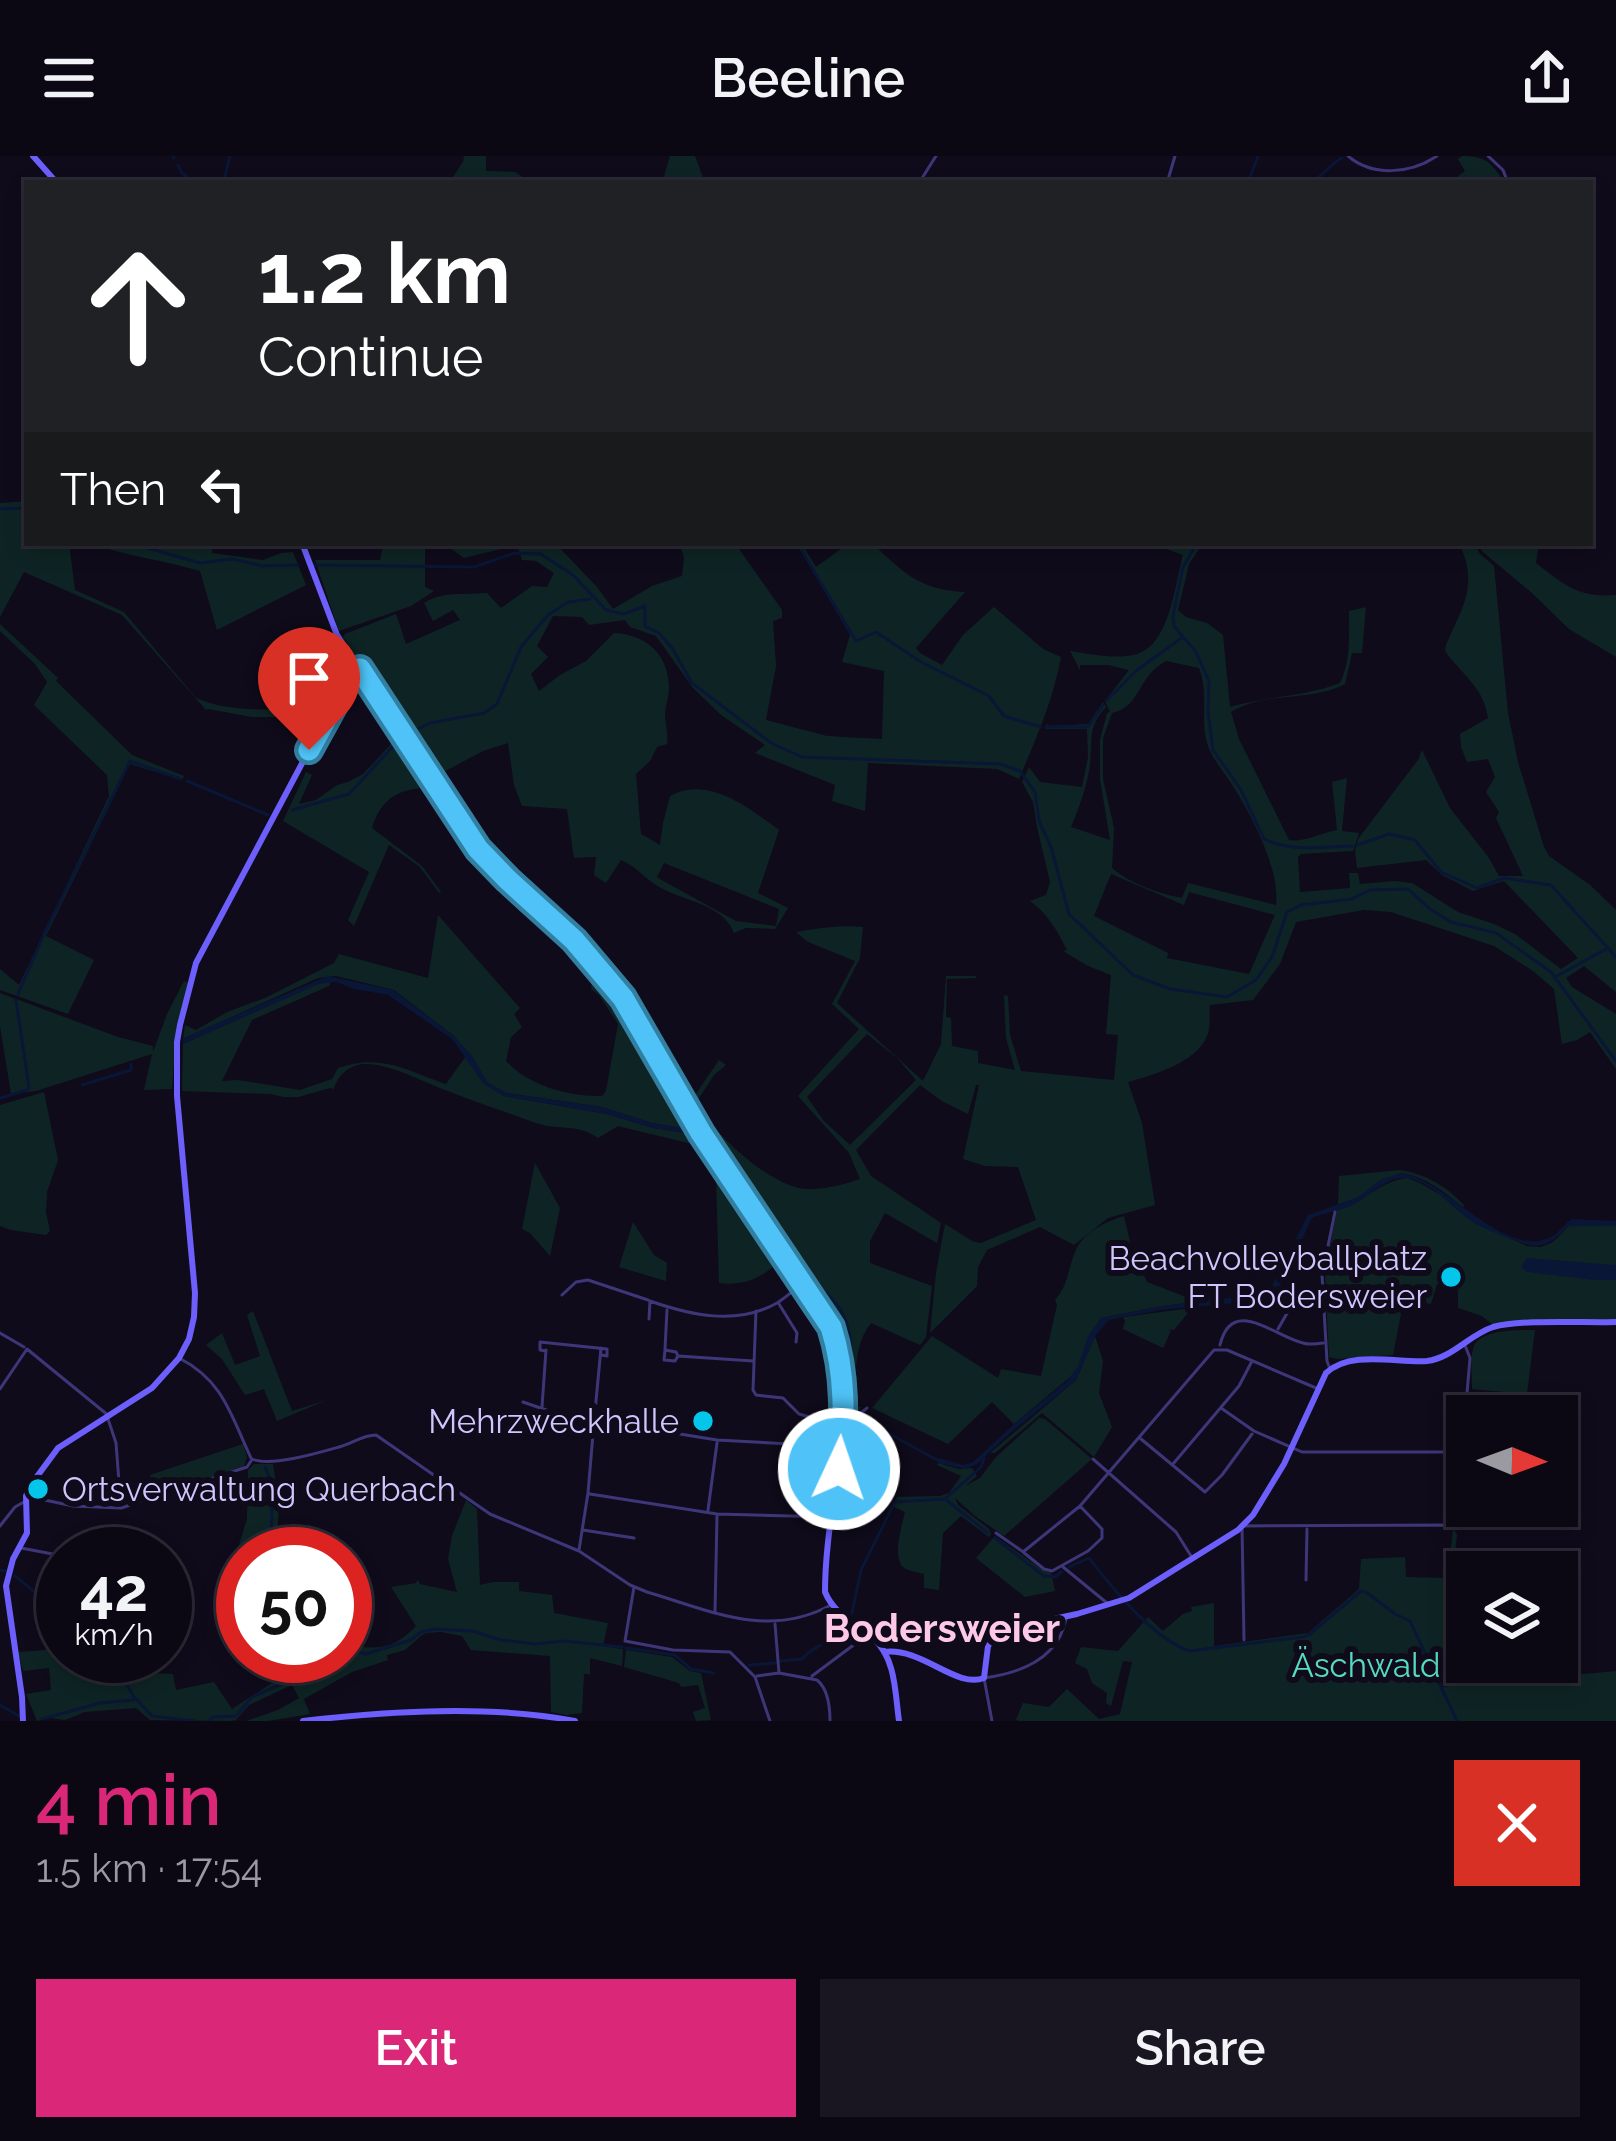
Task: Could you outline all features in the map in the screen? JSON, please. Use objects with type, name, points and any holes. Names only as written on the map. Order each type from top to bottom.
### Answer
[{"type":"street","points":[[33,156],[54,180]]},
{"type":"street","points":[[1348,156],[1369,169],[1385,171],[1424,165],[1437,156]]},
{"type":"street","points":[[1488,156],[1507,180]]},
{"type":"street","points":[[303,546],[337,635],[462,826],[494,867],[560,925],[623,998],[699,1130],[824,1315],[837,1346],[849,1420],[825,1583],[831,1605],[884,1652],[899,1721]]},
{"type":"street","points":[[23,1721],[6,1586],[27,1533],[26,1499],[42,1466],[58,1448],[152,1388],[179,1358],[192,1328],[195,1305],[176,1073],[177,1042],[196,963],[341,690],[360,669]]},
{"type":"street","points":[[1330,1369],[1322,1275],[1335,1212]]},
{"type":"street","points":[[562,1295],[576,1282],[589,1280],[694,1315],[717,1316],[756,1311],[803,1286]]},
{"type":"street","points":[[1277,1331],[1298,1294]]},
{"type":"street","points":[[649,1319],[650,1301]]},
{"type":"street","points":[[778,1303],[797,1333],[796,1342]]},
{"type":"street","points":[[667,1307],[664,1360],[678,1356]]},
{"type":"street","points":[[756,1311],[756,1394],[783,1398],[799,1414],[824,1420],[849,1420],[864,1410]]},
{"type":"street","points":[[992,1721],[984,1678],[988,1646],[998,1631],[1125,1599],[1242,1526],[1292,1450],[1330,1369],[1377,1360],[1439,1358],[1476,1334],[1504,1325],[1616,1322]]},
{"type":"street","points":[[1220,1348],[1225,1330],[1233,1323],[1257,1323],[1303,1343],[1325,1343]]},
{"type":"street","points":[[0,1333],[27,1349],[108,1417],[116,1443],[121,1508]]},
{"type":"street","points":[[542,1408],[548,1342],[601,1351],[579,1551]]},
{"type":"street","points":[[1221,1408],[1254,1431],[1302,1452],[1462,1452],[1470,1358],[1464,1343]]},
{"type":"street","points":[[1023,1552],[1080,1506],[1214,1350],[1220,1348],[1319,1389]]},
{"type":"street","points":[[0,1389],[27,1349]]},
{"type":"street","points":[[665,1350],[678,1356],[755,1361]]},
{"type":"street","points":[[179,1358],[195,1365],[223,1396],[257,1462],[337,1448],[368,1434],[384,1439],[490,1514],[579,1551],[634,1586],[754,1622],[775,1622],[831,1605]]},
{"type":"street","points":[[1172,1464],[1239,1386],[1252,1361]]},
{"type":"street","points":[[524,1402],[578,1421],[717,1440],[828,1446],[820,1517]]},
{"type":"street","points":[[1140,1437],[1205,1492],[1254,1431]]},
{"type":"street","points":[[708,1512],[717,1440]]},
{"type":"street","points":[[0,1526],[26,1499],[121,1508],[247,1467],[252,1459]]},
{"type":"street","points":[[1093,1459],[1176,1532],[1192,1558]]},
{"type":"street","points":[[588,1493],[717,1514],[820,1517],[834,1513]]},
{"type":"street","points":[[996,1533],[1052,1571],[1102,1538],[1099,1524],[1080,1506]]},
{"type":"street","points":[[715,1612],[717,1514]]},
{"type":"street","points":[[1242,1526],[1462,1528]]},
{"type":"street","points":[[1242,1526],[1244,1640]]},
{"type":"street","points":[[1306,1580],[1307,1527]]},
{"type":"street","points":[[583,1530],[634,1538]]},
{"type":"street","points":[[20,1547],[36,1550]]},
{"type":"street","points":[[1062,1566],[1109,1605]]},
{"type":"street","points":[[634,1586],[625,1642],[730,1652],[755,1677],[770,1721]]},
{"type":"street","points":[[884,1652],[905,1652],[974,1682],[1019,1672],[1054,1648],[1066,1617]]},
{"type":"street","points":[[775,1622],[779,1673]]},
{"type":"street","points":[[811,1677],[868,1634]]},
{"type":"street","points":[[820,1672],[830,1721]]},
{"type":"street","points":[[755,1677],[779,1673],[811,1677],[822,1684]]},
{"type":"street","points":[[303,1721],[416,1713],[516,1714],[575,1721]]},
{"type":"green space","points":[[464,156],[486,156],[486,171],[515,172],[527,180],[451,180]]},
{"type":"green space","points":[[670,156],[695,156],[704,180],[663,180]]},
{"type":"green space","points":[[1477,157],[1488,162],[1503,180],[1453,180],[1465,171],[1458,159]]},
{"type":"green space","points":[[24,501],[24,546],[69,546],[75,590],[124,612],[196,698],[237,708],[309,710],[317,712],[316,717],[252,717],[206,710],[122,615],[24,572],[0,617],[0,503]]},
{"type":"green space","points":[[100,546],[212,546],[212,553],[263,560],[293,552],[306,585],[217,630],[200,571]]},
{"type":"green space","points":[[383,546],[425,546],[425,587],[434,591],[411,606],[339,631],[315,560],[380,560]]},
{"type":"green space","points":[[447,546],[513,546],[464,558]]},
{"type":"green space","points":[[517,546],[558,546],[613,609],[652,586],[682,576],[680,546],[737,546],[782,610],[782,618],[773,621],[776,666],[766,720],[827,736],[882,739],[884,671],[842,662],[850,635],[798,546],[803,546],[816,567],[845,546],[875,546],[913,578],[936,588],[965,592],[916,648],[942,665],[963,635],[994,607],[1043,649],[1061,657],[1049,704],[1019,779],[997,769],[868,763],[865,811],[832,801],[835,785],[755,753],[765,745],[721,715],[693,688],[656,636],[630,627],[625,620],[589,625],[582,617],[553,616],[537,646],[548,657],[531,674],[539,691],[586,661],[614,633],[646,642],[665,665],[667,744],[657,747],[636,774],[641,834],[660,845],[670,796],[699,789],[728,797],[779,830],[758,893],[788,908],[775,929],[746,928],[734,933],[720,914],[662,889],[621,860],[606,883],[594,875],[596,857],[574,858],[567,809],[522,806],[508,743],[434,777],[343,637],[396,614],[406,644],[460,620],[453,610],[433,621],[424,603],[431,599],[487,593],[501,608],[532,586],[547,587],[554,573],[536,561],[522,560]],"holes":[[[664,863],[779,909],[776,926],[736,921],[657,877]]]},
{"type":"green space","points":[[1158,546],[1201,546],[1189,564],[1178,610],[1223,635],[1230,707],[1340,683],[1348,657],[1349,611],[1366,607],[1362,653],[1352,653],[1345,684],[1317,693],[1258,701],[1231,712],[1239,739],[1289,840],[1337,830],[1332,782],[1347,778],[1342,831],[1359,833],[1353,851],[1301,854],[1300,892],[1350,888],[1349,873],[1358,873],[1360,884],[1412,883],[1458,912],[1515,934],[1561,969],[1578,958],[1504,881],[1473,891],[1442,875],[1426,860],[1357,868],[1358,839],[1422,750],[1450,808],[1499,876],[1523,876],[1496,818],[1499,812],[1486,792],[1495,777],[1488,759],[1467,762],[1461,747],[1460,734],[1488,718],[1486,707],[1445,651],[1468,583],[1460,546],[1476,546],[1494,566],[1508,713],[1544,847],[1616,910],[1616,992],[1584,966],[1566,978],[1572,987],[1616,1014],[1616,1069],[1590,1032],[1562,1044],[1554,989],[1494,946],[1391,912],[1364,910],[1296,922],[1280,964],[1253,1000],[1210,1005],[1208,1033],[1194,1054],[1128,1082],[1142,1123],[1155,1205],[1108,1218],[1074,1245],[1040,1227],[987,1250],[978,1267],[977,1286],[930,1333],[945,1224],[981,1243],[1036,1220],[1018,1167],[985,1166],[963,1159],[979,1085],[968,1114],[920,1085],[856,1150],[871,1176],[941,1223],[937,1243],[885,1213],[870,1241],[870,1263],[932,1286],[926,1337],[920,1345],[871,1323],[858,1352],[856,1396],[857,1407],[861,1407],[855,1415],[848,1411],[849,1348],[840,1318],[770,1232],[662,1058],[665,1053],[691,1101],[719,1060],[726,1065],[694,1106],[767,1173],[810,1189],[860,1179],[849,1153],[798,1096],[859,1029],[832,1004],[855,961],[808,942],[796,932],[854,926],[863,927],[860,958],[837,1003],[923,1081],[941,1044],[946,976],[976,976],[947,979],[946,1017],[951,1018],[952,1046],[978,1051],[978,1063],[1015,1070],[1006,1038],[1004,995],[1008,996],[1010,1035],[1021,1071],[1114,1080],[1118,1035],[1106,1034],[1111,975],[1063,951],[1067,950],[1056,929],[1030,901],[1046,895],[1050,882],[1033,802],[1022,782],[1029,767],[1040,782],[1082,787],[1087,729],[1045,729],[1046,724],[1088,724],[1103,702],[1106,707],[1093,730],[1087,778],[1071,827],[1110,840],[1100,779],[1100,740],[1110,712],[1105,701],[1129,670],[1080,665],[1080,670],[1070,651],[1137,654],[1157,638],[1169,612],[1183,555]],"holes":[[[1166,661],[1199,668],[1207,743],[1264,846],[1274,877],[1276,905],[1188,883],[1182,898],[1173,896],[1136,883],[1112,868],[1114,828],[1103,779],[1103,738],[1112,713],[1129,704],[1149,675]],[[1111,874],[1184,905],[1189,892],[1275,915],[1249,974],[1167,958],[1168,953],[1094,916]],[[867,1034],[916,1080],[850,1145],[807,1097]]]},
{"type":"green space","points":[[1479,546],[1539,546],[1536,563],[1555,578],[1582,592],[1616,595],[1616,657],[1569,629]]},
{"type":"green space","points":[[0,624],[132,755],[184,776],[182,780],[130,764],[46,936],[94,960],[68,1014],[0,990],[0,969],[19,985],[109,796],[107,775],[34,705],[47,682],[0,631]]},
{"type":"green space","points":[[394,741],[425,788],[391,798],[372,828],[422,866],[441,892],[420,867],[389,845],[354,926],[348,920],[369,872],[283,821],[306,772],[312,775],[299,804],[363,774]]},
{"type":"green space","points":[[438,915],[520,1008],[514,1014],[522,1027],[511,1037],[506,1061],[515,1070],[550,1088],[602,1096],[618,1024],[591,989],[592,981],[598,982],[622,1012],[688,1129],[602,1107],[506,1093],[487,1082],[454,1036],[394,990],[336,976],[318,978],[183,1039],[185,1025],[196,1030],[334,963],[339,954],[428,978]]},
{"type":"green space","points":[[184,981],[188,983],[176,1034],[172,1089],[144,1090],[152,1054],[36,1091],[11,1094],[0,993],[153,1046],[153,1052]]},
{"type":"green space","points":[[331,982],[252,1020],[222,1081],[300,1090],[332,1079],[338,1068],[367,1062],[393,1065],[446,1084],[466,1056],[483,1083],[504,1096],[607,1114],[691,1134],[696,1141],[692,1144],[618,1126],[598,1138],[583,1130],[536,1123],[368,1064],[346,1071],[334,1089],[298,1097],[182,1091],[183,1044],[319,983]]},
{"type":"green space","points":[[44,1092],[58,1160],[47,1192],[50,1231],[46,1235],[0,1226],[0,1105]]},
{"type":"green space","points":[[535,1163],[560,1208],[550,1256],[522,1229]]},
{"type":"green space","points":[[1400,1170],[1435,1182],[1463,1208],[1434,1186],[1401,1173],[1338,1205],[1339,1176]]},
{"type":"green space","points":[[716,1176],[777,1263],[750,1280],[719,1283]]},
{"type":"green space","points":[[1407,1178],[1444,1197],[1476,1224],[1527,1246],[1553,1242],[1569,1226],[1616,1226],[1616,1320],[1493,1325],[1458,1308],[1458,1290],[1437,1284],[1431,1304],[1404,1298],[1393,1355],[1329,1357],[1325,1272],[1337,1210]]},
{"type":"green space","points":[[1124,1216],[1147,1282],[1186,1297],[1226,1298],[1101,1318],[1075,1373],[1014,1424],[992,1402],[948,1444],[872,1408],[932,1336],[998,1378],[1001,1369],[1041,1376],[1055,1300],[1078,1245],[1095,1229]]},
{"type":"green space","points":[[633,1222],[654,1255],[667,1263],[666,1281],[619,1267]]},
{"type":"green space","points":[[1192,1308],[1174,1330],[1168,1329],[1163,1348],[1123,1329],[1123,1317]]},
{"type":"green space","points":[[253,1311],[292,1411],[327,1400],[277,1421],[264,1389],[245,1395],[222,1359],[206,1345],[222,1333],[235,1365],[260,1356],[247,1315]]},
{"type":"green space","points":[[1535,1330],[1527,1394],[1472,1389],[1476,1342],[1500,1332]]},
{"type":"green space","points":[[1095,1336],[1103,1361],[1099,1393],[1112,1427],[1094,1457],[1042,1413],[990,1453],[1076,1380]]},
{"type":"green space","points":[[1039,1418],[1092,1459],[1004,1536],[955,1498],[991,1534],[989,1537],[961,1516],[943,1533],[939,1590],[924,1588],[924,1574],[904,1568],[898,1556],[905,1512],[894,1507],[897,1497],[949,1493],[961,1476],[938,1463],[972,1468],[977,1476],[965,1486],[980,1478]]},
{"type":"green space","points":[[243,1444],[244,1466],[152,1497],[150,1475]]},
{"type":"green space","points":[[254,1464],[273,1464],[278,1527],[245,1527],[248,1470]]},
{"type":"green space","points":[[466,1500],[477,1509],[480,1585],[519,1582],[519,1591],[552,1595],[554,1613],[608,1623],[603,1646],[623,1649],[622,1666],[590,1658],[590,1674],[584,1674],[582,1713],[551,1712],[550,1656],[471,1650],[462,1636],[427,1633],[372,1665],[372,1647],[391,1644],[416,1626],[391,1587],[418,1580],[457,1592],[448,1559]]},
{"type":"green space","points":[[1453,1529],[1455,1551],[1450,1551]]},
{"type":"green space","points":[[995,1536],[1051,1573],[1055,1591],[1025,1597],[976,1558]]},
{"type":"green space","name":"Äschwald","points":[[1405,1557],[1406,1577],[1446,1578],[1441,1687],[1578,1683],[1578,1674],[1616,1671],[1616,1721],[1016,1719],[1023,1703],[1049,1707],[1067,1689],[1099,1719],[1120,1714],[1132,1662],[1123,1661],[1111,1706],[1106,1703],[1107,1693],[1092,1683],[1087,1669],[1075,1663],[1081,1647],[1118,1651],[1148,1617],[1163,1631],[1192,1611],[1191,1607],[1214,1603],[1214,1646],[1308,1633],[1359,1589],[1361,1559]]},
{"type":"green space","points":[[626,1650],[672,1657],[701,1673],[711,1720],[696,1721],[693,1712],[705,1708],[698,1685],[681,1687],[624,1667]]},
{"type":"green space","points":[[36,1651],[36,1670],[23,1671],[18,1652]]},
{"type":"green space","points":[[214,1682],[232,1709],[272,1683],[332,1683],[304,1699],[310,1714],[268,1721],[246,1721],[299,1698],[292,1685],[249,1705],[230,1721],[150,1720],[136,1708],[37,1721],[26,1694],[51,1690],[50,1683],[175,1683],[176,1690]]},
{"type":"water","points":[[328,976],[393,990],[454,1036],[487,1082],[506,1093],[602,1107],[688,1129],[691,1134],[504,1096],[483,1083],[452,1039],[388,995],[336,982],[319,984],[183,1044],[183,1039],[199,1031]]},
{"type":"water","points":[[1401,1173],[1438,1189],[1514,1238],[1551,1237],[1572,1219],[1616,1221],[1616,1226],[1569,1226],[1546,1244],[1532,1246],[1477,1224],[1424,1184],[1398,1178],[1355,1204],[1312,1218],[1279,1288],[1268,1300],[1109,1320],[1095,1336],[1076,1380],[977,1464],[966,1469],[938,1463],[939,1458],[963,1465],[973,1462],[1067,1381],[1101,1318],[1268,1293],[1308,1215],[1358,1197],[1380,1180]]},
{"type":"water","points":[[1527,1258],[1616,1265],[1616,1280],[1527,1272],[1522,1265]]},
{"type":"waterway","points":[[224,180],[230,156]]},
{"type":"waterway","points":[[1249,180],[1258,156]]},
{"type":"waterway","points":[[1317,180],[1342,158]]},
{"type":"waterway","points":[[178,165],[191,180]]},
{"type":"waterway","points":[[0,509],[24,508]]},
{"type":"waterway","points":[[140,546],[200,563],[233,559],[262,566],[298,565]]},
{"type":"waterway","points":[[799,546],[856,641],[876,632],[921,662],[989,696],[1004,716],[1041,727]]},
{"type":"waterway","points":[[1195,546],[1183,567],[1173,616],[1174,626],[1196,652],[1209,681],[1213,750],[1241,790],[1264,839],[1296,847],[1352,846]]},
{"type":"waterway","points":[[314,565],[474,567],[515,553],[541,554],[573,575],[606,610],[624,614],[645,606],[645,626],[672,648],[692,683],[771,743],[802,757],[1000,764],[1020,771],[1035,792],[1039,821],[1069,914],[1133,975],[1170,989],[1227,997],[1256,980],[1272,957],[1287,912],[1301,905],[1352,899],[1370,890],[1408,889],[1451,922],[1496,933],[1551,972],[1616,1061]]},
{"type":"waterway","points":[[410,733],[430,723],[484,713],[497,704],[521,647],[548,615],[568,602],[590,599]]},
{"type":"waterway","points":[[1107,700],[1137,670],[1183,637]]},
{"type":"waterway","points":[[1046,727],[1088,727],[1103,705]]},
{"type":"waterway","points":[[292,810],[349,794],[394,745]]},
{"type":"waterway","points":[[18,994],[130,761],[181,779]]},
{"type":"waterway","points":[[187,781],[268,815]]},
{"type":"waterway","points":[[1357,845],[1389,834],[1415,840],[1441,872],[1477,888],[1504,878],[1551,885],[1616,957]]},
{"type":"waterway","points":[[1557,976],[1606,949]]},
{"type":"waterway","points":[[0,1098],[29,1087],[16,1000]]},
{"type":"waterway","points":[[82,1085],[131,1070],[131,1064]]},
{"type":"waterway","points":[[689,1131],[707,1129],[789,1253],[841,1311],[851,1344],[852,1395],[862,1419],[939,1461]]},
{"type":"waterway","points":[[946,1498],[981,1467],[984,1458]]},
{"type":"waterway","points":[[265,1467],[272,1527]]},
{"type":"waterway","points":[[851,1617],[861,1570],[895,1502],[945,1499],[988,1533]]},
{"type":"waterway","points":[[995,1538],[1044,1576],[1061,1572]]},
{"type":"waterway","points":[[1069,1567],[1089,1558],[1148,1625],[1190,1651],[1303,1637],[1361,1591],[1366,1592],[1410,1621],[1457,1721]]},
{"type":"waterway","points":[[0,1570],[5,1571]]},
{"type":"waterway","points":[[15,1576],[36,1593]]},
{"type":"waterway","points":[[780,1661],[802,1659],[849,1625]]},
{"type":"waterway","points":[[372,1652],[434,1629],[472,1631],[535,1644],[564,1641],[622,1647]]},
{"type":"waterway","points":[[626,1648],[675,1655],[691,1669],[714,1673]]},
{"type":"waterway","points":[[749,1665],[776,1663]]},
{"type":"waterway","points":[[126,1683],[152,1716],[195,1721]]},
{"type":"waterway","points":[[209,1721],[236,1716],[252,1697],[284,1683]]},
{"type":"waterway","points":[[42,1719],[100,1703],[133,1700]]},
{"type":"waterway","points":[[0,1705],[19,1716]]},
{"type":"place","name":"Beachvolleyballplatz FT Bodersweier","points":[[1451,1277]]},
{"type":"place","name":"Mehrzweckhalle","points":[[703,1421]]},
{"type":"place","name":"Ortsverwaltung Querbach","points":[[38,1489]]},
{"type":"district","name":"Bodersweier","points":[[942,1628]]},
{"type":"route","points":[[309,750],[351,674],[360,669],[478,849],[607,976],[701,1133],[831,1327],[844,1393],[839,1469]]}]
